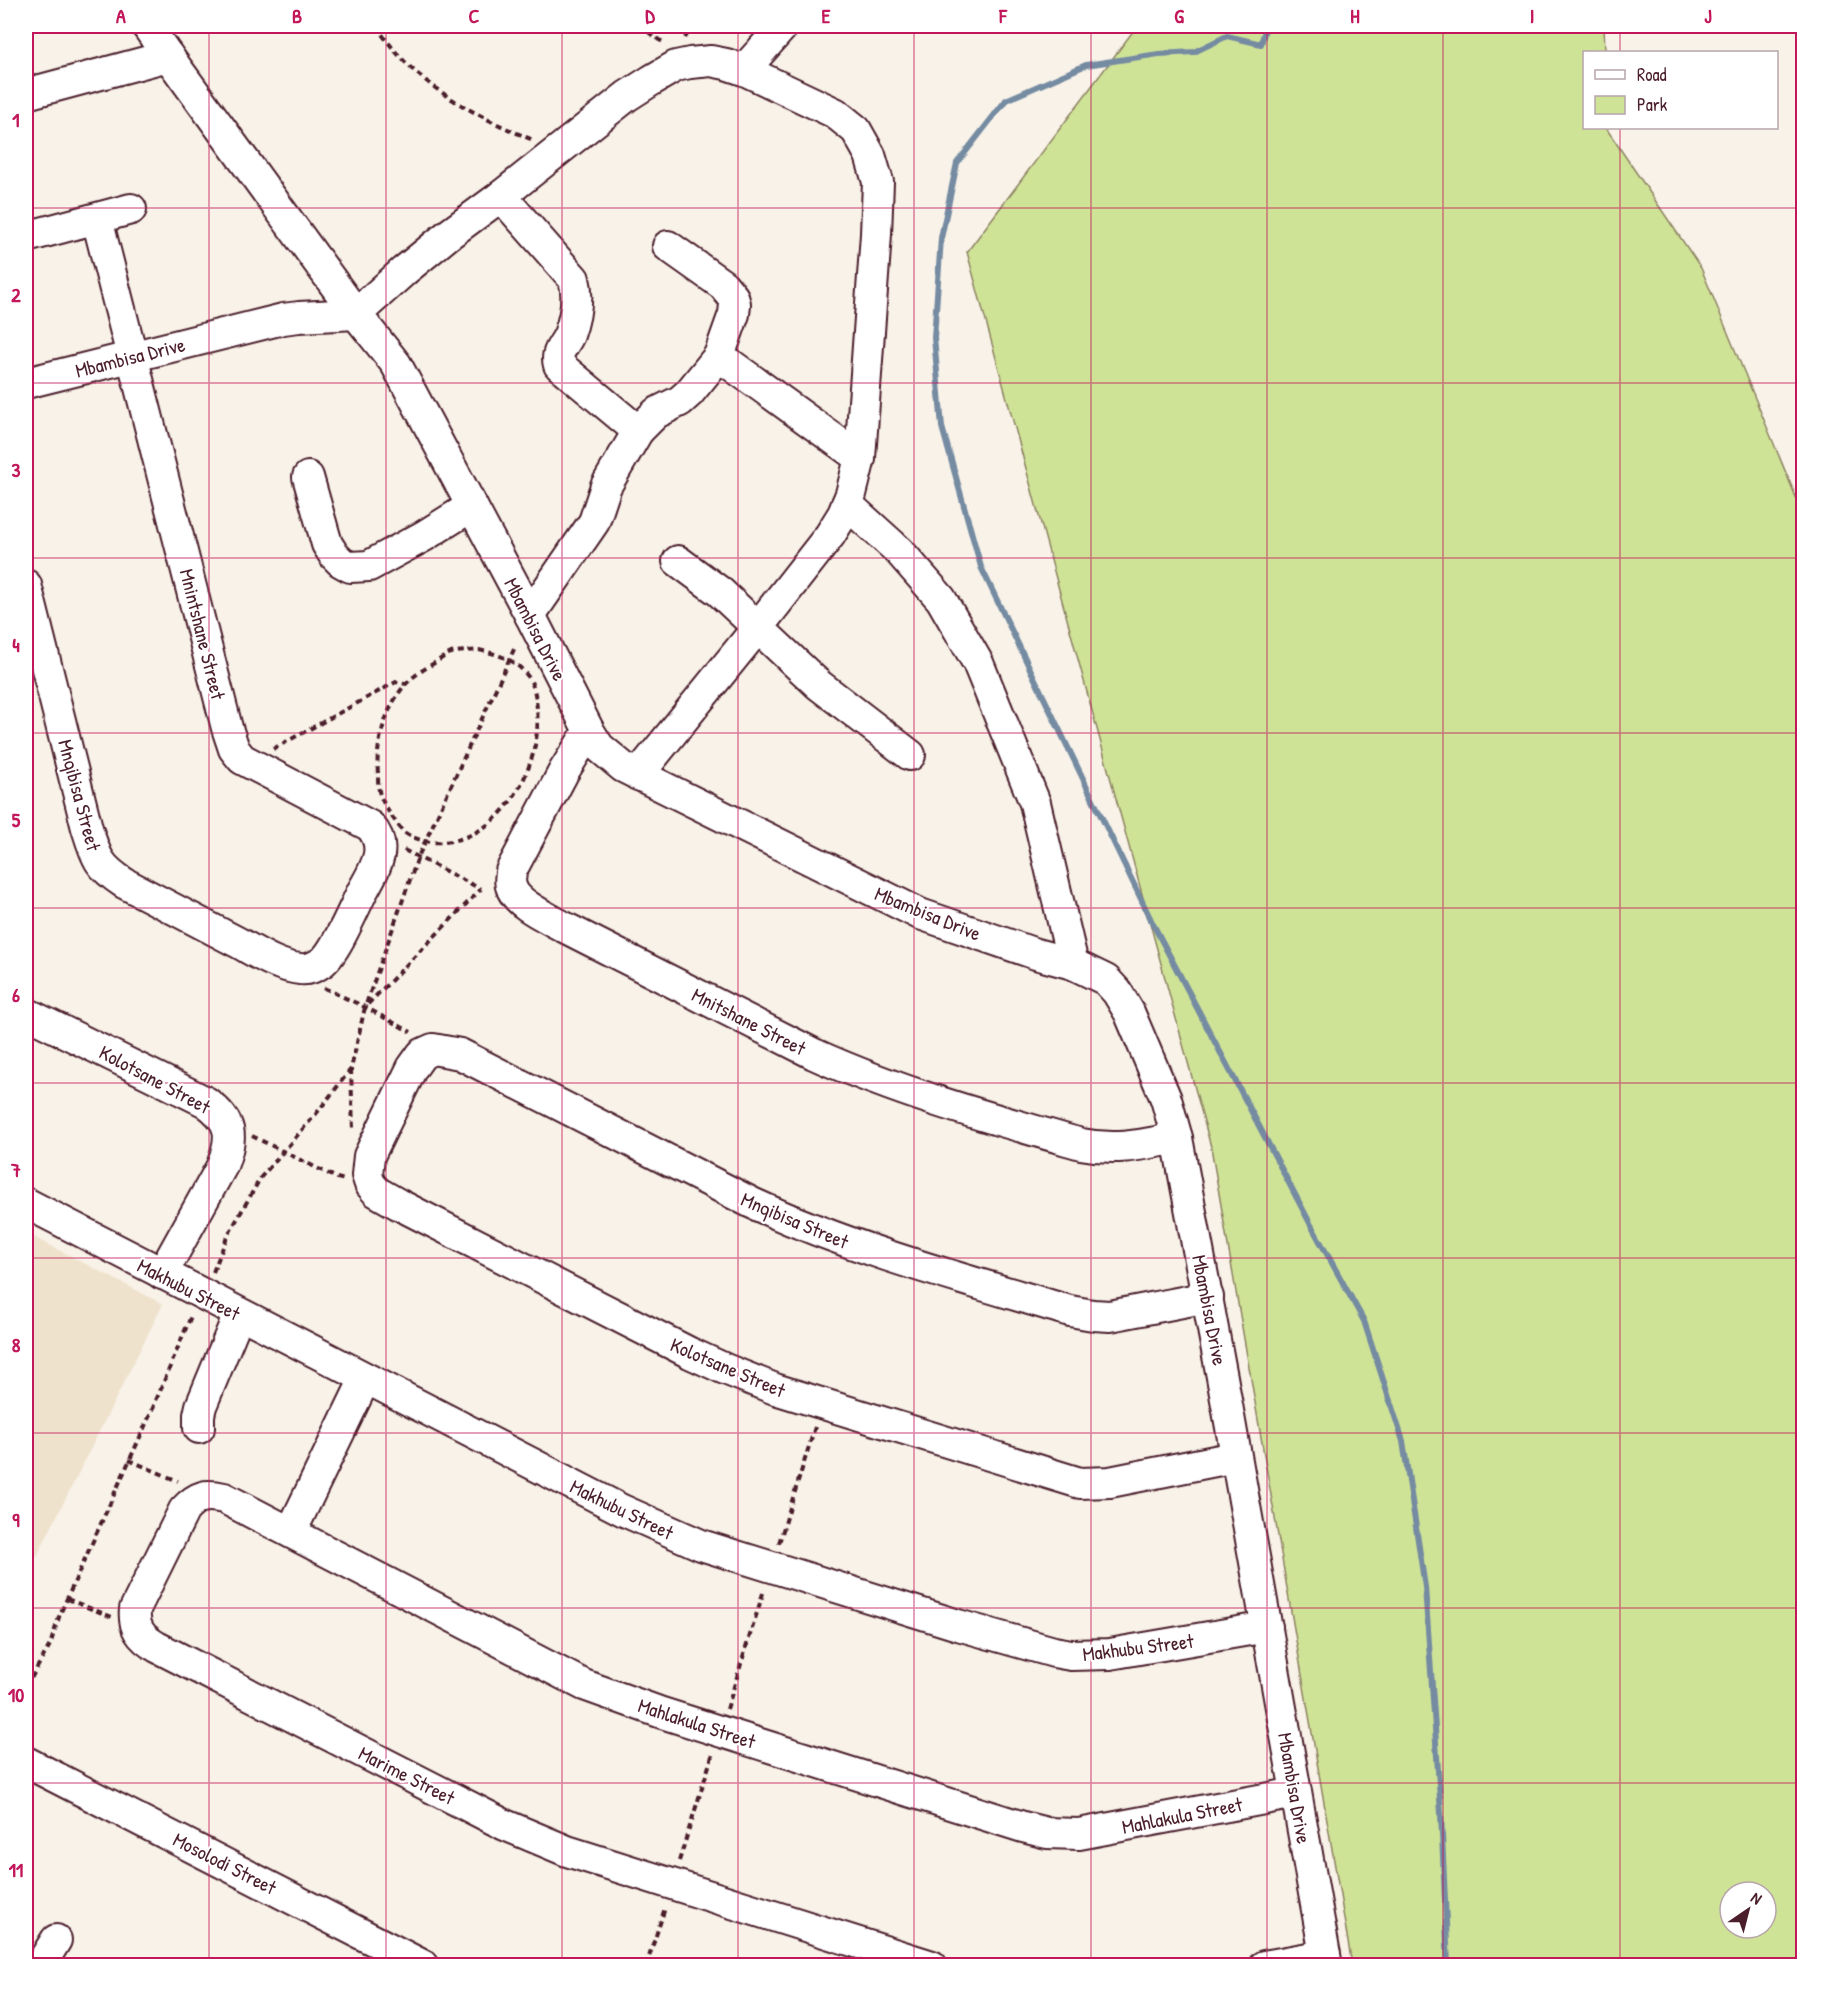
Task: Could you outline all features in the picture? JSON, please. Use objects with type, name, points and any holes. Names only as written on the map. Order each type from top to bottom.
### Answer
[{"type":"street","points":[[147,26],[357,314],[448,235],[627,96],[676,66],[711,62],[744,70],[835,113],[846,121],[863,141],[878,182],[876,234],[860,458],[847,504],[830,535],[638,775]]},
{"type":"street","points":[[744,70],[783,26]]},
{"type":"street","points":[[26,94],[168,56]]},
{"type":"street","points":[[501,196],[574,279],[577,290],[573,319],[568,336],[558,353],[559,365],[638,431]]},
{"type":"street","points":[[26,237],[131,209]]},
{"type":"street","name":"Mnintshane Street","points":[[97,219],[234,749],[242,759],[370,826],[378,834]]},
{"type":"street","points":[[530,615],[594,522],[606,486],[638,431],[656,413],[680,401],[689,393],[719,356],[734,314],[733,297],[723,285],[668,246]]},
{"type":"street","name":"Mbambisa Drive","points":[[26,383],[283,319],[357,314],[396,364],[589,731],[599,747],[610,757],[638,775],[920,914],[1036,954],[1073,964],[1106,980],[1117,992],[1129,1012],[1166,1099],[1177,1138],[1208,1297],[1326,1960]]},
{"type":"street","points":[[719,356],[860,458]]},
{"type":"street","points":[[308,477],[327,544],[334,555],[350,567],[369,566],[472,506]]},
{"type":"street","points":[[847,504],[899,551],[940,599],[978,663],[1035,803],[1073,964]]},
{"type":"street","points":[[678,561],[720,592],[819,684],[910,755]]},
{"type":"street","name":"Mnqibisa Street","points":[[26,585],[87,828],[99,862],[104,869],[124,884],[270,959],[312,965]]},
{"type":"street","points":[[514,894],[510,881],[511,871],[564,771],[589,731]]},
{"type":"street","points":[[312,965],[334,946],[373,872],[379,857],[378,834]]},
{"type":"street","name":"Mnitshane Street","points":[[514,894],[525,904],[564,927],[853,1072],[946,1105],[1091,1146],[1123,1148],[1177,1138]]},
{"type":"street","name":"Kolotsane Street","points":[[26,1013],[206,1102],[218,1111],[228,1127],[230,1135],[228,1150],[222,1166],[162,1274]]},
{"type":"street","name":"Mnqibisa Street","points":[[422,1058],[460,1054],[752,1203],[792,1222],[862,1248],[1093,1316],[1110,1316],[1208,1297]]},
{"type":"street","points":[[370,1184],[367,1175],[369,1156],[422,1058]]},
{"type":"street","name":"Kolotsane Street","points":[[370,1184],[377,1192],[398,1204],[690,1353],[775,1389],[1080,1483],[1110,1482],[1236,1457]]},
{"type":"street","name":"Makhubu Street","points":[[26,1203],[622,1510],[700,1545],[1024,1645],[1071,1655],[1110,1654],[1267,1627]]},
{"type":"street","points":[[199,1428],[201,1406],[239,1314]]},
{"type":"street","points":[[135,1626],[135,1609],[184,1510],[191,1503],[208,1495],[224,1498],[291,1532],[365,1379]]},
{"type":"street","name":"Mahlakula Street","points":[[291,1532],[584,1685],[720,1731],[1023,1827],[1054,1834],[1078,1834],[1296,1793]]},
{"type":"street","name":"Marime Street","points":[[135,1626],[147,1641],[157,1647],[505,1825],[567,1851],[932,1965]]},
{"type":"street","name":"Mosolodi Street","points":[[26,1762],[424,1965]]},
{"type":"street","points":[[40,1965],[56,1940]]},
{"type":"street","points":[[1264,1965],[1326,1960]]},
{"type":"path","points":[[376,26],[418,74],[456,102],[499,126],[561,149]]},
{"type":"path","points":[[640,26],[659,40],[669,44]]},
{"type":"path","points":[[354,1137],[351,1069],[365,1007],[418,857],[530,615]]},
{"type":"path","points":[[479,650],[510,659],[528,675],[536,695],[538,722],[534,751],[526,777],[512,799],[493,819],[479,830],[459,839],[442,843],[426,842],[405,833],[393,819],[380,794],[377,760],[383,729],[391,707],[406,684],[429,666],[452,653],[479,650]]},
{"type":"path","points":[[249,763],[396,681],[406,684]]},
{"type":"path","points":[[378,834],[481,889],[497,894],[514,894]]},
{"type":"path","points":[[365,1007],[481,889]]},
{"type":"path","points":[[312,965],[318,986],[365,1007],[411,1032],[422,1058]]},
{"type":"path","points":[[26,1687],[50,1645],[67,1599],[201,1295],[210,1280],[227,1237],[261,1178],[351,1069]]},
{"type":"path","points":[[228,1127],[248,1134],[337,1178],[370,1184]]},
{"type":"path","points":[[646,1965],[823,1403]]},
{"type":"path","points":[[129,1460],[208,1495]]},
{"type":"path","points":[[67,1599],[135,1626]]},
{"type":"shaded area","points":[[26,1233],[163,1304],[26,1578]]},
{"type":"green space","points":[[1137,26],[1604,26],[1605,51],[1583,51],[1583,129],[1607,129],[1701,268],[1803,514],[1803,1965],[1352,1965],[1211,1147],[967,252]]},
{"type":"waterway","points":[[1266,26],[1261,44],[1227,36],[1194,52],[1159,54],[1086,65],[1006,100],[957,163],[941,238],[934,338],[942,427],[981,567],[1154,926],[1364,1321],[1403,1441],[1425,1587],[1441,1813],[1448,1966]]}]
